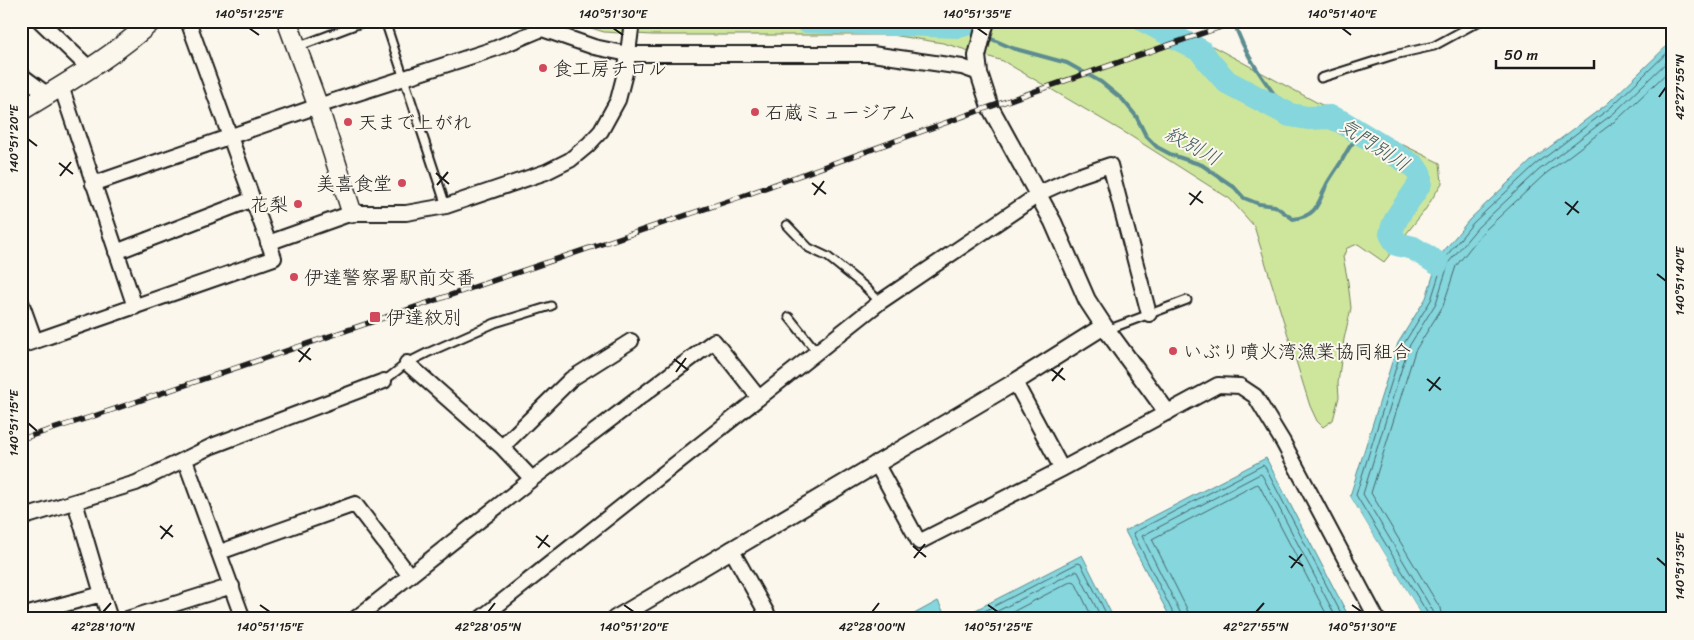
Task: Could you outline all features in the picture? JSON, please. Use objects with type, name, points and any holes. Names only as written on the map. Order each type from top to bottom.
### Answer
[{"type":"main road","points":[[21,111],[90,69],[135,38],[152,21]]},
{"type":"main road","points":[[287,21],[318,106],[352,213]]},
{"type":"street","points":[[40,21],[90,69]]},
{"type":"street","points":[[21,346],[274,258],[188,21]]},
{"type":"street","points":[[268,244],[352,213],[406,213],[446,206],[546,172],[570,160],[601,131],[610,116],[623,83],[632,21]]},
{"type":"street","points":[[986,21],[977,56],[979,73],[990,107],[1053,222],[1087,300],[1105,328],[1167,412]]},
{"type":"street","points":[[93,184],[404,77],[494,49],[542,29],[586,45],[628,54],[872,54],[962,67],[979,73]]},
{"type":"street","points":[[21,74],[54,90],[93,184],[135,306]]},
{"type":"street","points":[[480,619],[880,302],[1038,195],[1075,177],[1110,165],[1149,314]]},
{"type":"street","points":[[116,252],[253,199]]},
{"type":"street","points":[[21,302],[35,341]]},
{"type":"street","points":[[615,619],[1105,328]]},
{"type":"street","points":[[502,447],[571,379],[631,341]]},
{"type":"street","points":[[355,619],[532,479],[714,341],[759,398]]},
{"type":"street","points":[[407,362],[502,447],[532,479]]},
{"type":"street","points":[[21,518],[136,483],[212,446],[384,381]]},
{"type":"street","points":[[1015,382],[1062,469]]},
{"type":"street","points":[[876,463],[919,542],[1062,469],[1218,385],[1240,386],[1255,396],[1283,442],[1377,619]]},
{"type":"street","points":[[185,460],[243,619]]},
{"type":"street","points":[[75,502],[110,619]]},
{"type":"street","points":[[220,552],[355,504],[410,576]]},
{"type":"street","points":[[731,549],[770,619]]},
{"type":"street","points":[[127,619],[232,586]]},
{"type":"street","points":[[21,616],[102,594]]},
{"type":"lane","points":[[296,47],[366,21]]},
{"type":"lane","points":[[385,21],[446,206]]},
{"type":"lane","points":[[1321,78],[1394,55],[1434,46],[1480,21]]},
{"type":"lane","points":[[788,225],[809,248],[828,257],[864,286],[880,302]]},
{"type":"lane","points":[[1105,328],[1187,300]]},
{"type":"lane","points":[[384,381],[407,362],[495,323],[551,306]]},
{"type":"lane","points":[[789,317],[817,352]]},
{"type":"green space","points":[[569,21],[1166,21],[1316,102],[1440,163],[1442,183],[1425,210],[1384,262],[1358,244],[1347,248],[1343,257],[1351,308],[1344,339],[1338,383],[1339,397],[1333,420],[1323,427],[1317,421],[1310,406],[1254,226],[1230,199],[1129,135],[1003,61],[943,43],[892,35],[652,35],[604,32]]},
{"type":"water","points":[[1673,40],[1673,619],[1424,619],[1350,496],[1398,343],[1426,298],[1439,257],[1469,220],[1531,161],[1607,104]]},
{"type":"water","points":[[1266,458],[1350,619],[1171,619],[1125,531]]},
{"type":"water","points":[[1082,555],[1114,619],[958,619]]},
{"type":"water","points":[[938,601],[947,619],[905,619]]},
{"type":"pier","points":[[1348,493],[1424,619],[1422,619],[1348,497]]},
{"type":"waterway","name":"気門別川","points":[[806,21],[959,26],[977,21]]},
{"type":"waterway","name":"気門別川","points":[[1145,21],[1201,51],[1227,82],[1290,115],[1308,118],[1330,117],[1342,122],[1414,166],[1420,175],[1420,183],[1399,214],[1391,234],[1397,244],[1413,248],[1437,263]]},
{"type":"waterway","name":"紋別川","points":[[1234,21],[1250,58],[1265,82],[1290,115]]},
{"type":"waterway","name":"紋別川","points":[[959,26],[978,34]]},
{"type":"waterway","name":"紋別川","points":[[987,37],[1012,48],[1067,63],[1101,82],[1123,100],[1136,116],[1146,136],[1157,147],[1172,155],[1202,165],[1234,187],[1244,198],[1259,204],[1275,206],[1293,219],[1308,215],[1313,211],[1350,146],[1363,135]]},
{"type":"railway","points":[[21,439],[737,198],[981,110],[1238,21]]},
{"type":"place","name":"食工房チロル","points":[[543,68]]},
{"type":"place","name":"石蔵ミュージアム","points":[[755,112]]},
{"type":"place","name":"天まで上がれ","points":[[348,122]]},
{"type":"place","name":"美喜食堂","points":[[402,183]]},
{"type":"place","name":"花梨","points":[[298,204]]},
{"type":"place","name":"伊達警察署駅前交番","points":[[294,277]]},
{"type":"place","name":"伊達紋別","points":[[375,317]]},
{"type":"place","name":"いぶり噴火湾漁業協同組合","points":[[1173,351]]}]
